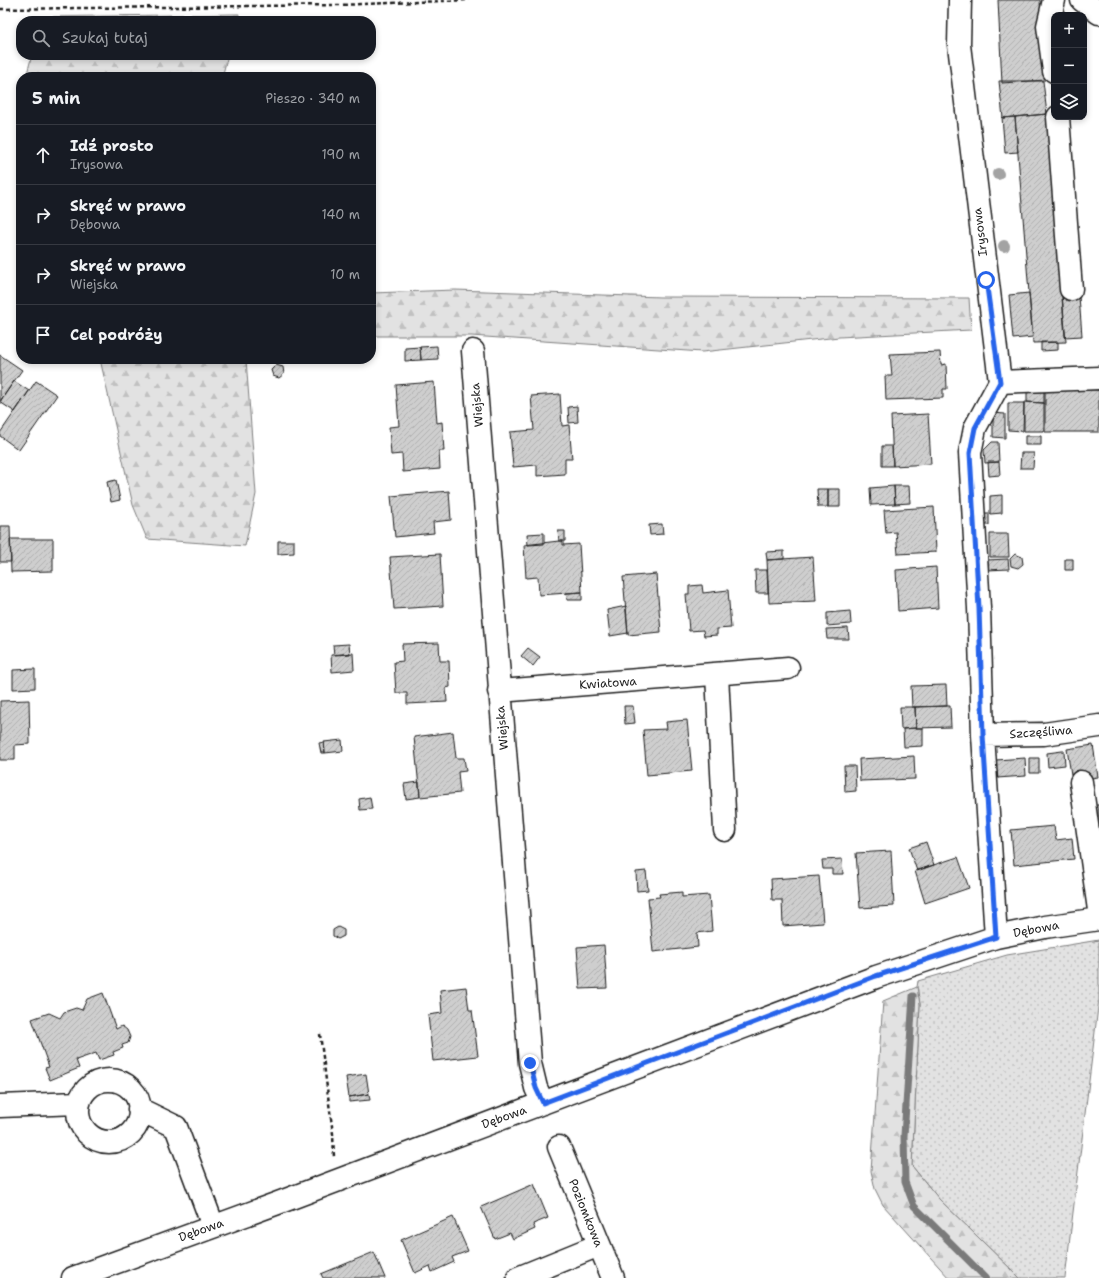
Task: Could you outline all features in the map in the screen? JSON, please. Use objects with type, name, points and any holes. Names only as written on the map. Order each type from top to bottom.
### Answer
[{"type":"street","name":"Irysowa","points":[[960,0],[959,45],[1000,382]]},
{"type":"street","points":[[1051,48],[1048,26],[1054,0]]},
{"type":"street","points":[[1082,0],[1099,13]]},
{"type":"street","points":[[1058,120],[1071,289]]},
{"type":"street","name":"Wiejska","points":[[472,351],[530,1063],[536,1088],[543,1103]]},
{"type":"street","points":[[996,937],[983,735],[979,608],[970,453],[975,428],[1000,382],[1099,378]]},
{"type":"street","name":"Kwiatowa","points":[[499,691],[717,675],[788,668]]},
{"type":"street","points":[[717,675],[726,830]]},
{"type":"street","name":"Szczęśliwa","points":[[983,735],[1044,734],[1099,726]]},
{"type":"street","points":[[1081,782],[1099,910]]},
{"type":"street","name":"Dębowa","points":[[73,1278],[339,1180],[876,976],[996,937],[1099,918]]},
{"type":"street","points":[[102,1080],[119,1081],[130,1089],[139,1104],[139,1117],[134,1129],[121,1140],[105,1142],[88,1135],[79,1122],[78,1103],[87,1088],[102,1080]]},
{"type":"street","points":[[0,1106],[78,1103]]},
{"type":"street","points":[[139,1108],[176,1127],[213,1226]]},
{"type":"street","name":"Poziomkowa","points":[[559,1147],[613,1278]]},
{"type":"street","points":[[518,1278],[599,1245]]},
{"type":"path","points":[[0,9],[338,5],[469,0]]},
{"type":"path","points":[[320,1034],[333,1134],[334,1166],[339,1180]]},
{"type":"green space","points":[[239,14],[239,16],[107,16]]},
{"type":"green space","points":[[31,60],[227,60],[223,72],[27,72]]},
{"type":"green space","points":[[455,290],[661,297],[969,298],[971,330],[839,337],[702,352],[471,336],[376,336],[376,293]]},
{"type":"green space","points":[[101,364],[246,364],[256,494],[245,546],[147,539],[133,505]]},
{"type":"green space","points":[[1099,940],[1099,999],[1065,1278],[1020,1278],[939,1199],[912,1166],[920,1004],[917,987],[918,981],[1007,955]]},
{"type":"green space","points":[[917,987],[920,1004],[912,1166],[939,1199],[1020,1278],[949,1278],[883,1205],[875,1189],[871,1171],[883,1001]]},
{"type":"building","points":[[998,0],[1040,0],[1045,80],[1002,83]]},
{"type":"building","points":[[999,81],[1043,81],[1047,114],[1003,118]]},
{"type":"building","points":[[1047,114],[1066,342],[1033,343],[1015,117]]},
{"type":"building","points":[[1002,117],[1015,117],[1018,152],[1005,153]]},
{"type":"building","points":[[1029,293],[1033,337],[1013,339],[1009,295]]},
{"type":"building","points":[[1079,296],[1082,336],[1065,337],[1062,297]]},
{"type":"building","points":[[1041,342],[1058,342],[1058,350],[1041,351]]},
{"type":"building","points":[[437,346],[438,359],[421,360],[420,347]]},
{"type":"building","points":[[420,347],[421,360],[405,361],[405,348]]},
{"type":"building","points":[[940,352],[941,365],[946,364],[947,389],[943,389],[943,398],[886,400],[885,376],[892,376],[890,354]]},
{"type":"building","points":[[0,355],[22,370],[0,401]]},
{"type":"building","points":[[276,365],[283,367],[284,374],[279,378],[273,376],[271,370]]},
{"type":"building","points":[[14,381],[29,391],[15,412],[0,402]]},
{"type":"building","points":[[36,381],[57,395],[19,450],[0,436],[0,433]]},
{"type":"building","points":[[434,382],[437,423],[442,422],[444,451],[439,451],[440,469],[403,472],[402,454],[391,455],[389,427],[399,426],[396,385]]},
{"type":"building","points":[[1045,389],[1099,390],[1099,432],[1045,432]]},
{"type":"building","points":[[1027,391],[1044,391],[1044,403],[1027,402]]},
{"type":"building","points":[[560,394],[562,426],[569,425],[572,459],[565,459],[565,474],[537,476],[537,465],[513,467],[510,432],[534,430],[531,396]]},
{"type":"building","points":[[1024,402],[1044,403],[1044,431],[1024,431]]},
{"type":"building","points":[[1008,403],[1024,403],[1023,431],[1008,430]]},
{"type":"building","points":[[577,406],[578,422],[569,423],[568,407]]},
{"type":"building","points":[[993,413],[1005,414],[1005,438],[993,437]]},
{"type":"building","points":[[928,414],[931,464],[893,466],[891,416]]},
{"type":"building","points":[[1025,436],[1041,436],[1041,445],[1025,445]]},
{"type":"building","points":[[992,442],[998,442],[999,462],[985,463],[984,450]]},
{"type":"building","points":[[882,446],[892,446],[893,466],[882,466]]},
{"type":"building","points":[[1021,453],[1034,453],[1033,468],[1020,468]]},
{"type":"building","points":[[988,462],[999,462],[1000,475],[989,476]]},
{"type":"building","points":[[116,480],[120,500],[111,502],[107,482]]},
{"type":"building","points":[[894,486],[895,504],[871,505],[870,488]]},
{"type":"building","points":[[894,486],[909,486],[910,503],[895,504]]},
{"type":"building","points":[[817,489],[828,489],[828,507],[818,507]]},
{"type":"building","points":[[828,489],[840,489],[840,507],[828,507]]},
{"type":"building","points":[[449,491],[451,520],[433,522],[434,533],[395,537],[391,496]]},
{"type":"building","points":[[1002,495],[1002,513],[990,514],[990,496]]},
{"type":"building","points":[[934,507],[936,552],[898,554],[896,532],[886,533],[884,510]]},
{"type":"building","points":[[983,513],[989,513],[989,525],[983,525]]},
{"type":"building","points":[[662,524],[663,534],[650,535],[649,525]]},
{"type":"building","points":[[0,526],[10,526],[11,562],[0,562]]},
{"type":"building","points":[[558,531],[565,531],[565,541],[559,541]]},
{"type":"building","points":[[544,533],[544,544],[528,545],[527,534]]},
{"type":"building","points":[[990,534],[1008,534],[1009,557],[990,557]]},
{"type":"building","points":[[10,539],[53,539],[53,571],[11,572]]},
{"type":"building","points":[[278,541],[294,541],[294,553],[278,554]]},
{"type":"building","points":[[563,541],[563,545],[579,544],[582,592],[539,595],[538,577],[526,578],[524,545]]},
{"type":"building","points":[[784,551],[784,559],[767,560],[766,552]]},
{"type":"building","points":[[440,554],[443,606],[394,609],[390,557]]},
{"type":"building","points":[[1015,554],[1022,557],[1023,564],[1018,568],[1011,566],[1010,559]]},
{"type":"building","points":[[813,557],[816,601],[769,603],[767,560]]},
{"type":"building","points":[[1008,559],[1009,569],[988,570],[987,560]]},
{"type":"building","points":[[1065,559],[1073,559],[1073,570],[1065,570]]},
{"type":"building","points":[[936,567],[938,608],[898,611],[896,570]]},
{"type":"building","points":[[755,570],[767,570],[768,593],[756,593]]},
{"type":"building","points":[[656,574],[661,632],[628,635],[623,577]]},
{"type":"building","points":[[702,585],[703,593],[728,590],[731,628],[717,629],[717,635],[704,636],[703,630],[689,631],[686,594],[689,594],[689,586]]},
{"type":"building","points":[[582,592],[582,600],[567,600],[566,593]]},
{"type":"building","points":[[626,606],[628,633],[610,636],[607,610]]},
{"type":"building","points":[[850,611],[851,624],[827,626],[827,613]]},
{"type":"building","points":[[848,628],[849,639],[827,639],[826,629]]},
{"type":"building","points":[[439,643],[440,661],[449,661],[450,687],[446,688],[447,702],[407,704],[407,693],[396,693],[394,662],[403,661],[402,644]]},
{"type":"building","points":[[349,644],[350,654],[334,655],[333,645]]},
{"type":"building","points":[[528,648],[540,657],[533,666],[521,656]]},
{"type":"building","points":[[353,653],[354,670],[332,672],[331,655]]},
{"type":"building","points":[[35,669],[35,688],[13,689],[13,670]]},
{"type":"building","points":[[946,685],[947,706],[912,707],[911,686]]},
{"type":"building","points":[[29,700],[30,744],[15,745],[15,760],[0,760],[0,701]]},
{"type":"building","points":[[624,706],[633,706],[635,723],[625,724]]},
{"type":"building","points":[[950,706],[951,727],[916,728],[915,707]]},
{"type":"building","points":[[900,707],[915,707],[916,728],[901,729]]},
{"type":"building","points":[[687,720],[692,771],[647,775],[643,730],[667,729],[666,722]]},
{"type":"building","points":[[923,728],[923,746],[904,747],[903,729]]},
{"type":"building","points":[[453,732],[456,758],[464,758],[466,771],[458,772],[460,793],[420,797],[414,737]]},
{"type":"building","points":[[342,740],[343,751],[325,753],[324,742]]},
{"type":"building","points":[[324,742],[325,753],[321,753],[319,743]]},
{"type":"building","points":[[1093,745],[1098,777],[1072,781],[1067,749]]},
{"type":"building","points":[[1064,751],[1065,765],[1048,767],[1047,753]]},
{"type":"building","points":[[914,756],[915,779],[860,781],[859,759]]},
{"type":"building","points":[[1025,758],[1026,776],[997,778],[996,760]]},
{"type":"building","points":[[1030,758],[1039,758],[1039,773],[1030,773]]},
{"type":"building","points":[[844,766],[855,766],[856,791],[845,792]]},
{"type":"building","points":[[419,782],[420,797],[406,799],[404,784]]},
{"type":"building","points":[[370,797],[372,809],[360,810],[359,799]]},
{"type":"building","points":[[1093,805],[1099,805],[1099,849]]},
{"type":"building","points":[[1054,826],[1056,840],[1072,838],[1074,859],[1014,865],[1011,830]]},
{"type":"building","points":[[926,842],[934,865],[917,871],[909,848]]},
{"type":"building","points":[[891,851],[894,906],[860,908],[856,853]]},
{"type":"building","points":[[958,857],[969,888],[925,903],[915,871]]},
{"type":"building","points":[[842,859],[843,874],[832,874],[832,869],[823,869],[822,860]]},
{"type":"building","points":[[646,871],[648,890],[637,891],[636,872]]},
{"type":"building","points":[[819,876],[823,923],[783,926],[782,900],[772,900],[771,879]]},
{"type":"building","points":[[682,892],[682,897],[709,895],[712,931],[697,933],[698,947],[653,952],[648,898],[660,897],[659,894]]},
{"type":"building","points":[[338,927],[344,930],[344,936],[338,939],[333,936],[333,930]]},
{"type":"building","points":[[604,945],[607,988],[580,989],[577,947]]},
{"type":"building","points":[[466,987],[469,1010],[472,1010],[478,1056],[433,1061],[428,1015],[442,1013],[440,990]]},
{"type":"building","points":[[103,993],[116,1029],[122,1026],[127,1030],[130,1037],[128,1043],[122,1045],[123,1048],[113,1052],[114,1055],[99,1060],[96,1053],[76,1060],[79,1068],[50,1080],[45,1068],[49,1067],[32,1019],[49,1013],[60,1018],[64,1012],[76,1008],[82,1010],[87,999]]},
{"type":"building","points":[[366,1074],[369,1094],[349,1097],[346,1077]]},
{"type":"building","points":[[369,1094],[370,1100],[349,1102],[349,1097]]},
{"type":"building","points":[[534,1184],[548,1218],[533,1224],[535,1229],[513,1239],[510,1233],[495,1239],[481,1207]]},
{"type":"building","points":[[453,1217],[468,1251],[452,1257],[454,1262],[432,1272],[430,1266],[415,1273],[401,1240]]},
{"type":"building","points":[[374,1252],[385,1278],[323,1278],[321,1274]]},
{"type":"waterway","points":[[913,996],[904,1136],[905,1182],[914,1206],[986,1278]]},
{"type":"route","points":[[530,1063],[536,1088],[543,1103],[876,976],[996,937],[983,735],[979,608],[970,453],[975,428],[1000,382],[986,280]]}]
